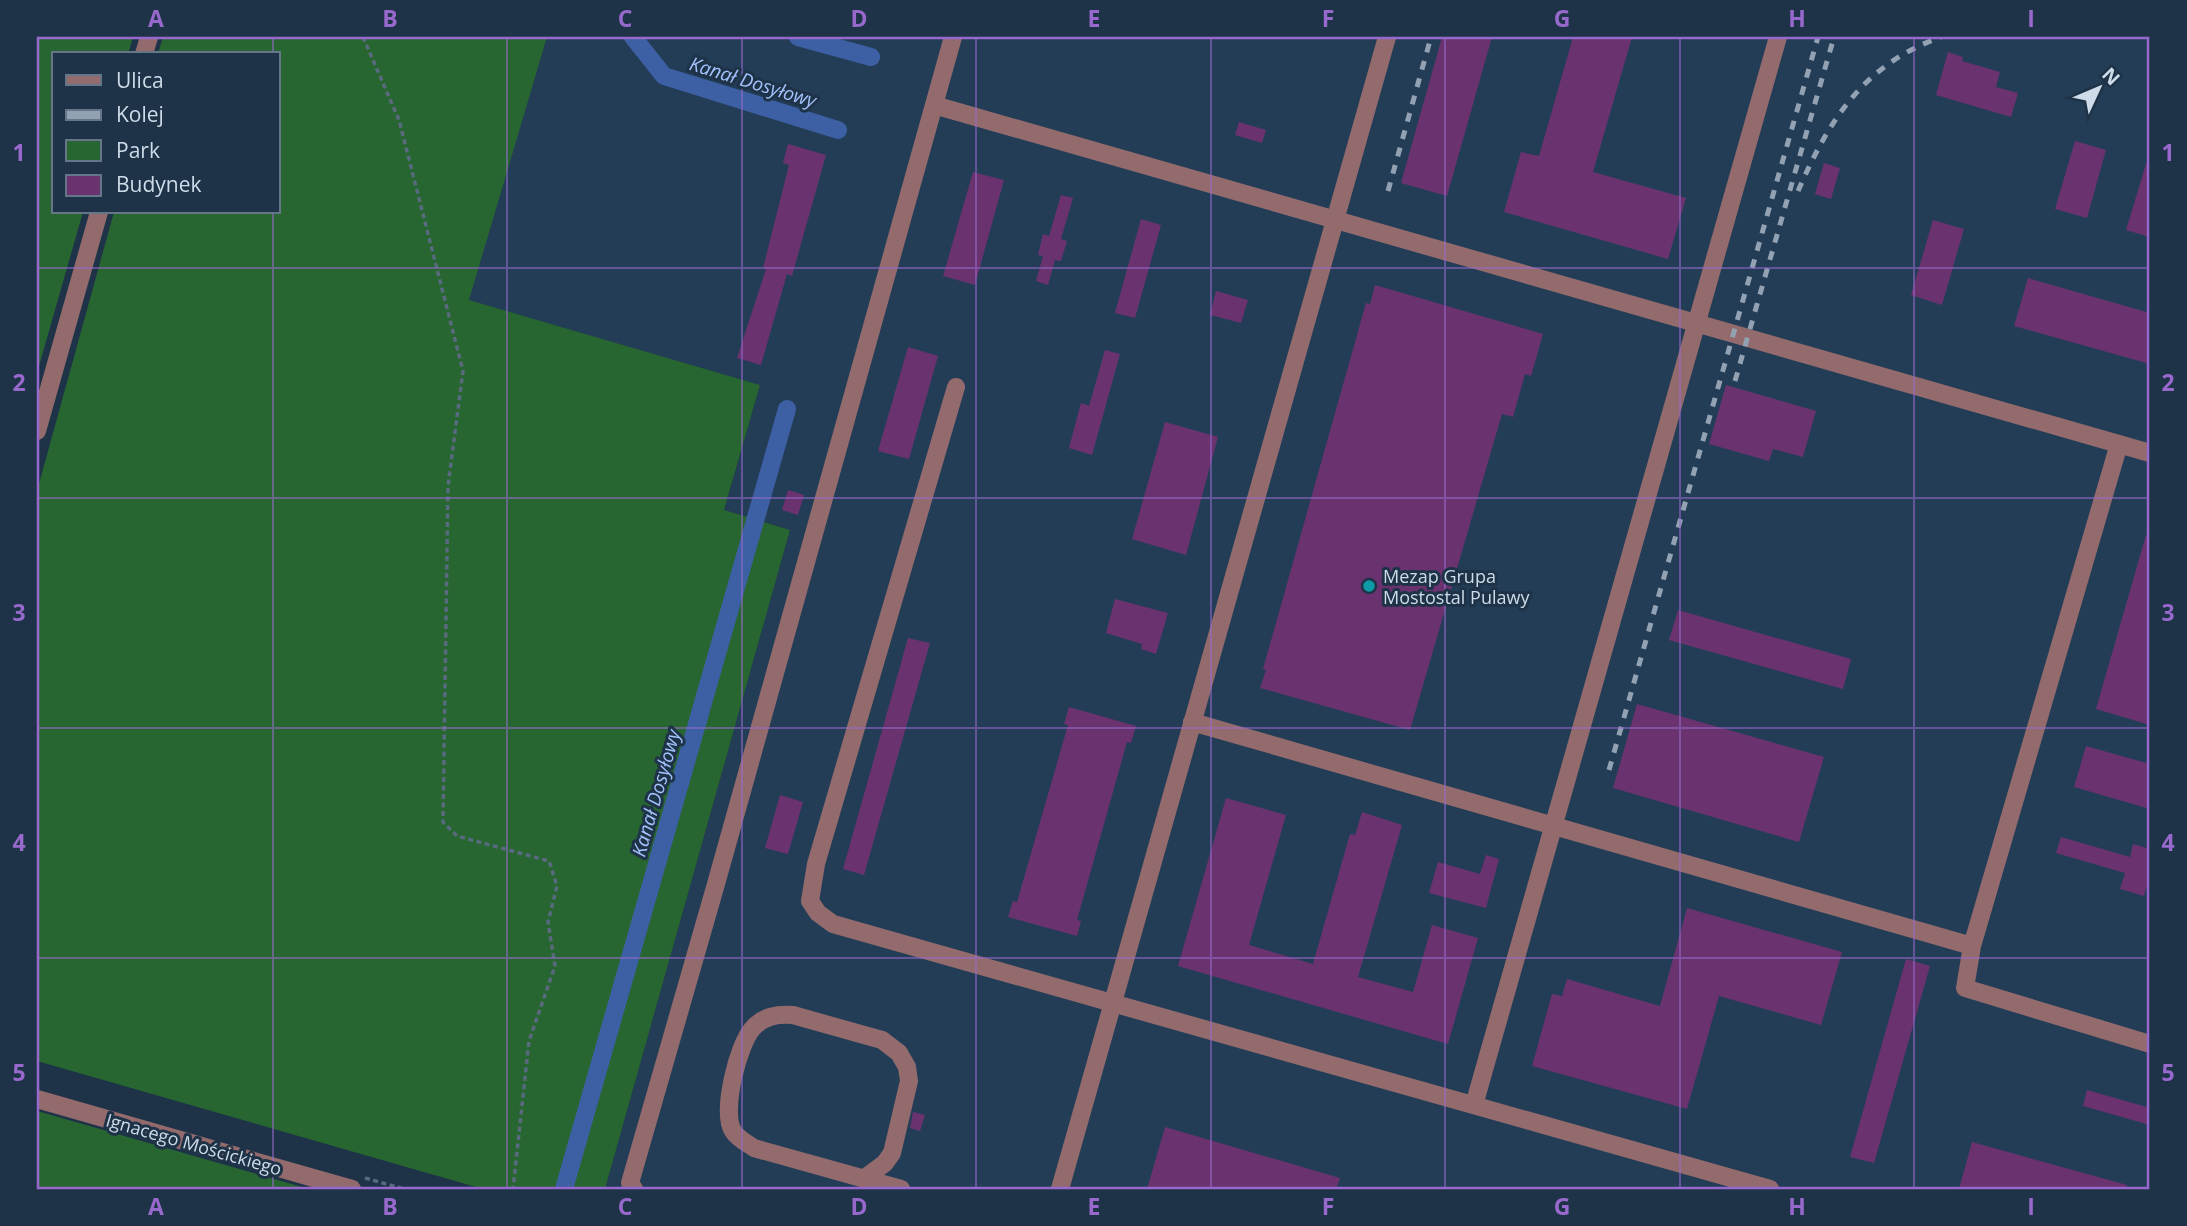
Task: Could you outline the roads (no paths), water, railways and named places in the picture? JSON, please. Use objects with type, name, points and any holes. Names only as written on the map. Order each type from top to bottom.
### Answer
[{"type":"street","points":[[635,1189],[630,1183],[953,37]]},
{"type":"street","points":[[1060,1189],[1387,37]]},
{"type":"street","points":[[1474,1105],[1778,37]]},
{"type":"street","points":[[934,104],[2150,453]]},
{"type":"street","points":[[37,431],[98,214]]},
{"type":"street","points":[[956,387],[816,864],[810,901],[818,913],[833,924],[1770,1189]]},
{"type":"street","points":[[2119,444],[1972,946],[1965,988],[2150,1044]]},
{"type":"street","points":[[1192,722],[1972,946]]},
{"type":"street","points":[[865,1178],[885,1163],[892,1153],[909,1081],[907,1067],[899,1054],[882,1040],[793,1015],[777,1014],[765,1019],[753,1028],[746,1038],[731,1086],[727,1103],[728,1118],[733,1131],[754,1148],[901,1189]]},
{"type":"street","name":"Ignacego Mościckiego","points":[[37,1099],[352,1189]]},
{"type":"waterway","name":"Kanał Dosyłowy","points":[[633,37],[664,76],[838,130]]},
{"type":"waterway","points":[[798,37],[871,57]]},
{"type":"waterway","name":"Kanał Dosyłowy","points":[[564,1189],[787,409]]},
{"type":"railway","points":[[1388,191],[1431,37]]},
{"type":"railway","points":[[1609,770],[1818,37]]},
{"type":"railway","points":[[1735,381],[1834,37]]},
{"type":"railway","points":[[1798,191],[1823,141],[1852,98],[1891,62],[1914,48],[1941,37]]},
{"type":"place","name":"Mezap Grupa Mostostal Pulawy","points":[[1369,586]]}]
